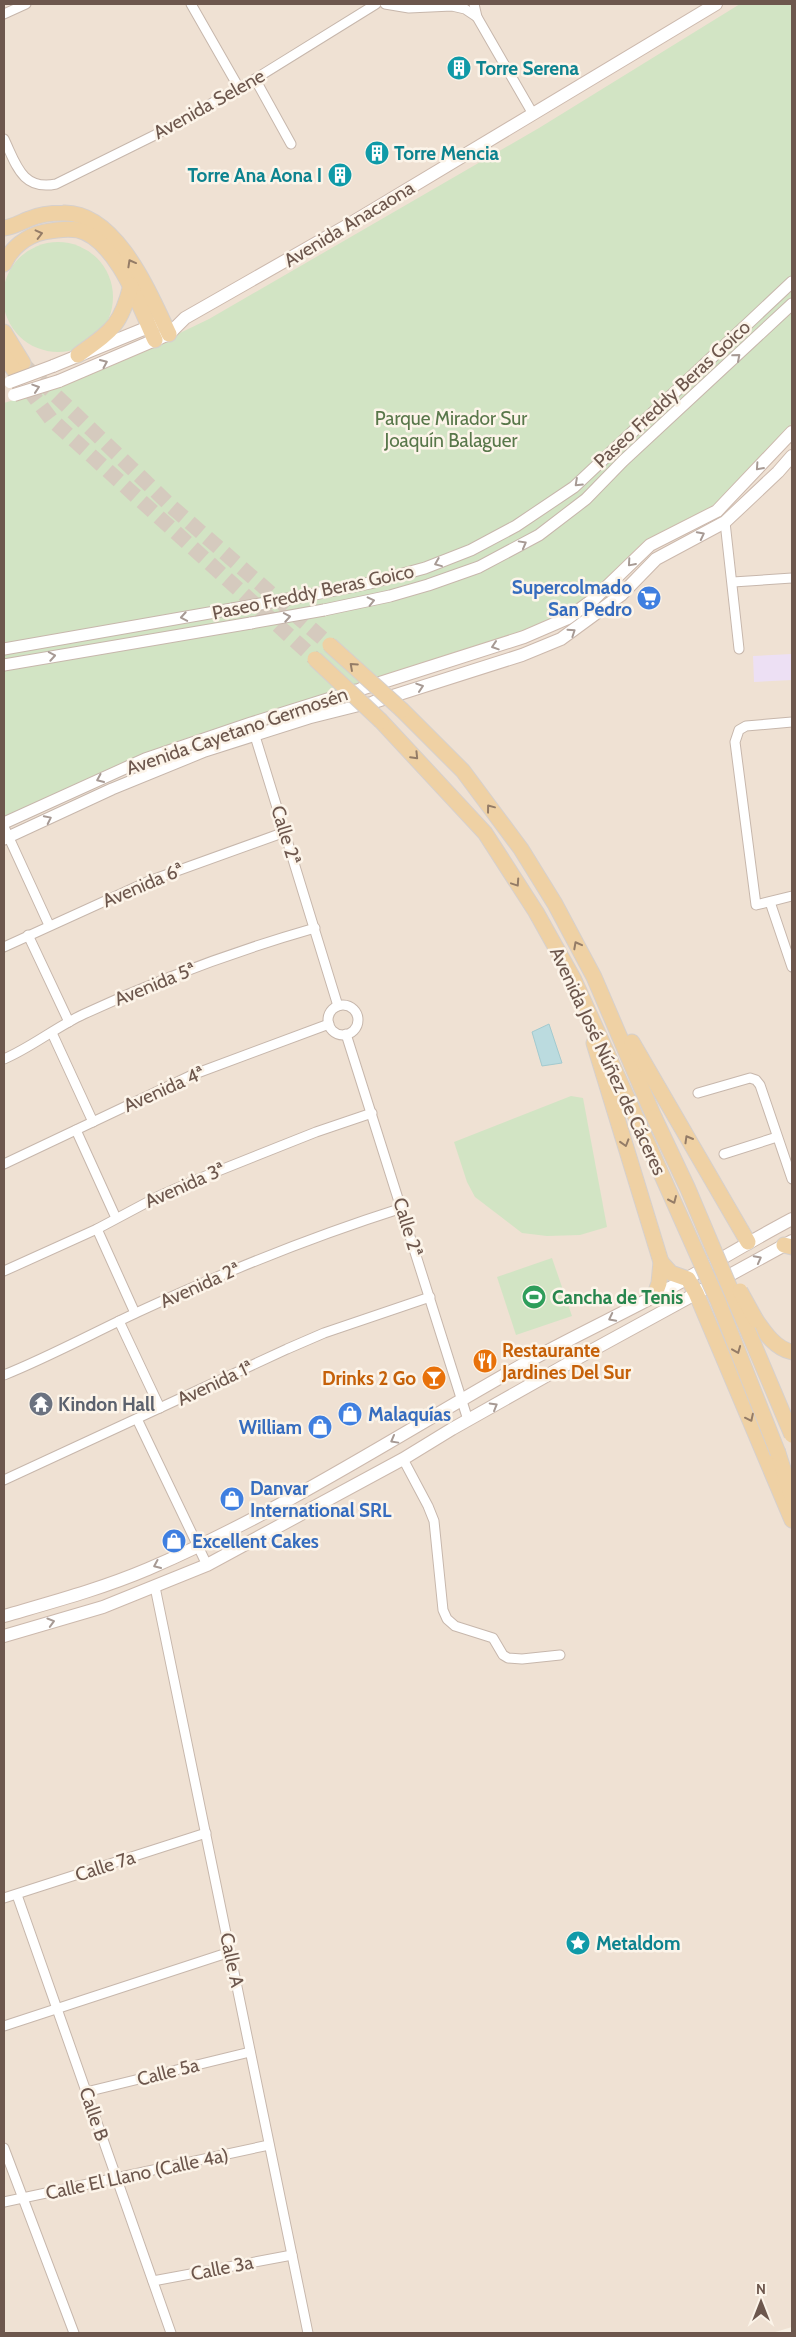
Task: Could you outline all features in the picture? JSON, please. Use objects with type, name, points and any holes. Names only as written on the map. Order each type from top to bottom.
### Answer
[{"type":"main road","name":"Avenida Anacaona","points":[[10,385],[59,381],[185,318],[340,230],[716,4]]},
{"type":"main road","points":[[4,228],[31,218],[63,213],[79,214],[94,220],[107,230],[122,246],[159,331]]},
{"type":"main road","points":[[4,264],[16,246],[32,235],[55,230],[78,230],[99,241],[131,285],[159,331]]},
{"type":"main road","points":[[78,356],[109,332],[118,322],[125,310],[131,285]]},
{"type":"main road","name":"Avenida Anacaona","points":[[10,385],[78,356],[159,331]]},
{"type":"main road","points":[[4,332],[10,385]]},
{"type":"main road","points":[[4,356],[10,385]]},
{"type":"main road","points":[[360,689],[524,637],[568,618],[594,598],[650,545],[717,512],[792,432]]},
{"type":"main road","points":[[374,702],[522,655],[561,639],[621,595],[656,559],[725,522],[778,472],[792,456]]},
{"type":"main road","name":"Avenida José Núñez de Cáceres","points":[[330,645],[402,710],[463,771],[521,849],[555,904],[594,978],[654,1117],[688,1189],[792,1435]]},
{"type":"main road","name":"Avenida José Núñez de Cáceres","points":[[315,658],[381,721],[485,833],[536,912],[574,980],[718,1301],[778,1453],[792,1497]]},
{"type":"main road","points":[[594,978],[748,1242]]},
{"type":"main road","points":[[574,980],[661,1262],[659,1283],[654,1297]]},
{"type":"main road","points":[[688,1189],[756,1320],[772,1340],[792,1352]]},
{"type":"main road","points":[[4,1616],[100,1588],[198,1547],[239,1527],[462,1401],[523,1364],[688,1279],[748,1242],[792,1219]]},
{"type":"main road","points":[[4,1636],[103,1608],[207,1565],[403,1459],[578,1358],[789,1244]]},
{"type":"main road","points":[[661,1262],[672,1273],[688,1279],[696,1293],[792,1520]]},
{"type":"main road","points":[[568,1341],[578,1358]]},
{"type":"street","points":[[4,14],[26,4]]},
{"type":"street","points":[[191,4],[239,88]]},
{"type":"street","name":"Avenida Selene","points":[[4,139],[22,176],[35,184],[45,186],[56,184],[155,135],[255,80],[376,4]]},
{"type":"street","points":[[385,4],[409,8],[452,6],[465,9],[477,17]]},
{"type":"street","points":[[474,4],[477,17],[532,114]]},
{"type":"street","points":[[255,80],[291,144]]},
{"type":"street","name":"Paseo Freddy Beras Goico","points":[[4,649],[370,583],[425,568],[471,550],[516,526],[574,487],[792,282]]},
{"type":"street","name":"Paseo Freddy Beras Goico","points":[[4,665],[324,610],[390,596],[479,567],[539,535],[586,499],[630,454],[792,304]]},
{"type":"street","points":[[725,522],[739,649]]},
{"type":"street","points":[[732,582],[792,578]]},
{"type":"street","name":"Avenida Cayetano Germosén","points":[[4,823],[145,759],[360,689]]},
{"type":"street","name":"Avenida Cayetano Germosén","points":[[5,834],[166,766],[308,718],[374,702]]},
{"type":"street","points":[[792,722],[746,726],[739,730],[735,742],[756,905],[792,896]]},
{"type":"street","name":"Calle 2ª","points":[[251,723],[338,1006]]},
{"type":"street","name":"Avenida 6ª","points":[[4,947],[149,881],[285,832]]},
{"type":"street","points":[[5,834],[49,926]]},
{"type":"street","points":[[770,902],[792,967]]},
{"type":"street","name":"Avenida 5ª","points":[[4,1059],[69,1022],[170,975],[253,946],[315,928]]},
{"type":"street","points":[[28,936],[69,1022]]},
{"type":"street","points":[[338,1006],[349,1006],[357,1015],[356,1026],[346,1034],[338,1034],[332,1030],[329,1024],[328,1015],[331,1010],[338,1006]]},
{"type":"street","name":"Avenida 4ª","points":[[4,1164],[163,1088],[228,1060],[329,1024]]},
{"type":"street","points":[[52,1033],[93,1122]]},
{"type":"street","name":"Calle 2ª","points":[[346,1034],[468,1420]]},
{"type":"street","points":[[698,1093],[750,1078],[756,1080],[760,1085],[792,1179]]},
{"type":"street","name":"Avenida 3ª","points":[[4,1271],[97,1229],[160,1196],[229,1166],[316,1132],[372,1113]]},
{"type":"street","points":[[76,1130],[116,1218]]},
{"type":"street","points":[[724,1154],[777,1136]]},
{"type":"street","name":"Avenida 2ª","points":[[4,1376],[119,1321],[265,1256],[339,1228],[402,1208]]},
{"type":"street","points":[[97,1229],[135,1314]]},
{"type":"street","name":"Avenida 1ª","points":[[4,1480],[324,1333],[430,1297]]},
{"type":"street","points":[[119,1321],[160,1408]]},
{"type":"street","points":[[137,1419],[207,1565]]},
{"type":"street","points":[[403,1459],[434,1521],[443,1610],[447,1619],[455,1626],[493,1638],[508,1658],[522,1659],[560,1655]]},
{"type":"street","name":"Calle A","points":[[155,1587],[308,2333]]},
{"type":"street","name":"Calle 7a","points":[[4,1898],[206,1833]]},
{"type":"street","name":"Calle B","points":[[17,1895],[171,2333]]},
{"type":"street","points":[[4,2026],[230,1952]]},
{"type":"street","name":"Calle 5a","points":[[86,2092],[250,2052]]},
{"type":"street","name":"Calle El Llano (Calle 4a)","points":[[4,2202],[270,2146]]},
{"type":"street","points":[[4,2148],[74,2333]]},
{"type":"street","name":"Calle 3a","points":[[153,2281],[292,2255]]},
{"type":"shaded area","points":[[4,4],[792,4],[792,2327],[772,2333],[4,2333]]},
{"type":"shaded area","points":[[792,654],[792,680],[754,682],[753,656]]},
{"type":"green space","name":"Parque Mirador Sur Joaquín Balaguer","points":[[740,4],[792,4],[792,423],[722,499],[640,545],[590,594],[565,613],[522,631],[178,741],[135,757],[4,817],[4,403],[65,384],[109,367],[209,319],[539,128]]},
{"type":"green space","points":[[58,242],[69,243],[79,247],[97,258],[108,276],[112,286],[112,308],[108,318],[97,336],[79,347],[69,351],[58,352],[47,351],[37,347],[19,336],[8,318],[4,308],[3,297],[4,286],[8,276],[19,258],[37,247],[47,243]]},
{"type":"green space","points":[[571,1096],[583,1098],[607,1227],[580,1235],[547,1236],[522,1233],[475,1197],[467,1182],[454,1142]]},
{"type":"green space","name":"Cancha de Tenis","points":[[552,1258],[572,1316],[516,1335],[497,1277]]},
{"type":"water","points":[[549,1024],[562,1063],[542,1066],[532,1032]]},
{"type":"tunnel","points":[[23,364],[172,507],[330,645]]},
{"type":"tunnel","points":[[14,370],[51,419],[315,659]]},
{"type":"place","name":"Torre Serena","points":[[459,68]]},
{"type":"place","name":"Torre Mencia","points":[[377,153]]},
{"type":"place","name":"Torre Ana Aona I","points":[[340,175]]},
{"type":"place","name":"Supercolmado San Pedro","points":[[649,598]]},
{"type":"place","name":"Cancha de Tenis","points":[[534,1297]]},
{"type":"place","name":"Restaurante Jardines Del Sur","points":[[485,1361]]},
{"type":"place","name":"Drinks 2 Go","points":[[434,1378]]},
{"type":"place","name":"Kindon Hall","points":[[41,1404]]},
{"type":"place","name":"Malaquías","points":[[350,1414]]},
{"type":"place","name":"William","points":[[320,1427]]},
{"type":"place","name":"Danvar International SRL","points":[[232,1499]]},
{"type":"place","name":"Excellent Cakes","points":[[174,1541]]},
{"type":"place","name":"Metaldom","points":[[578,1943]]}]
